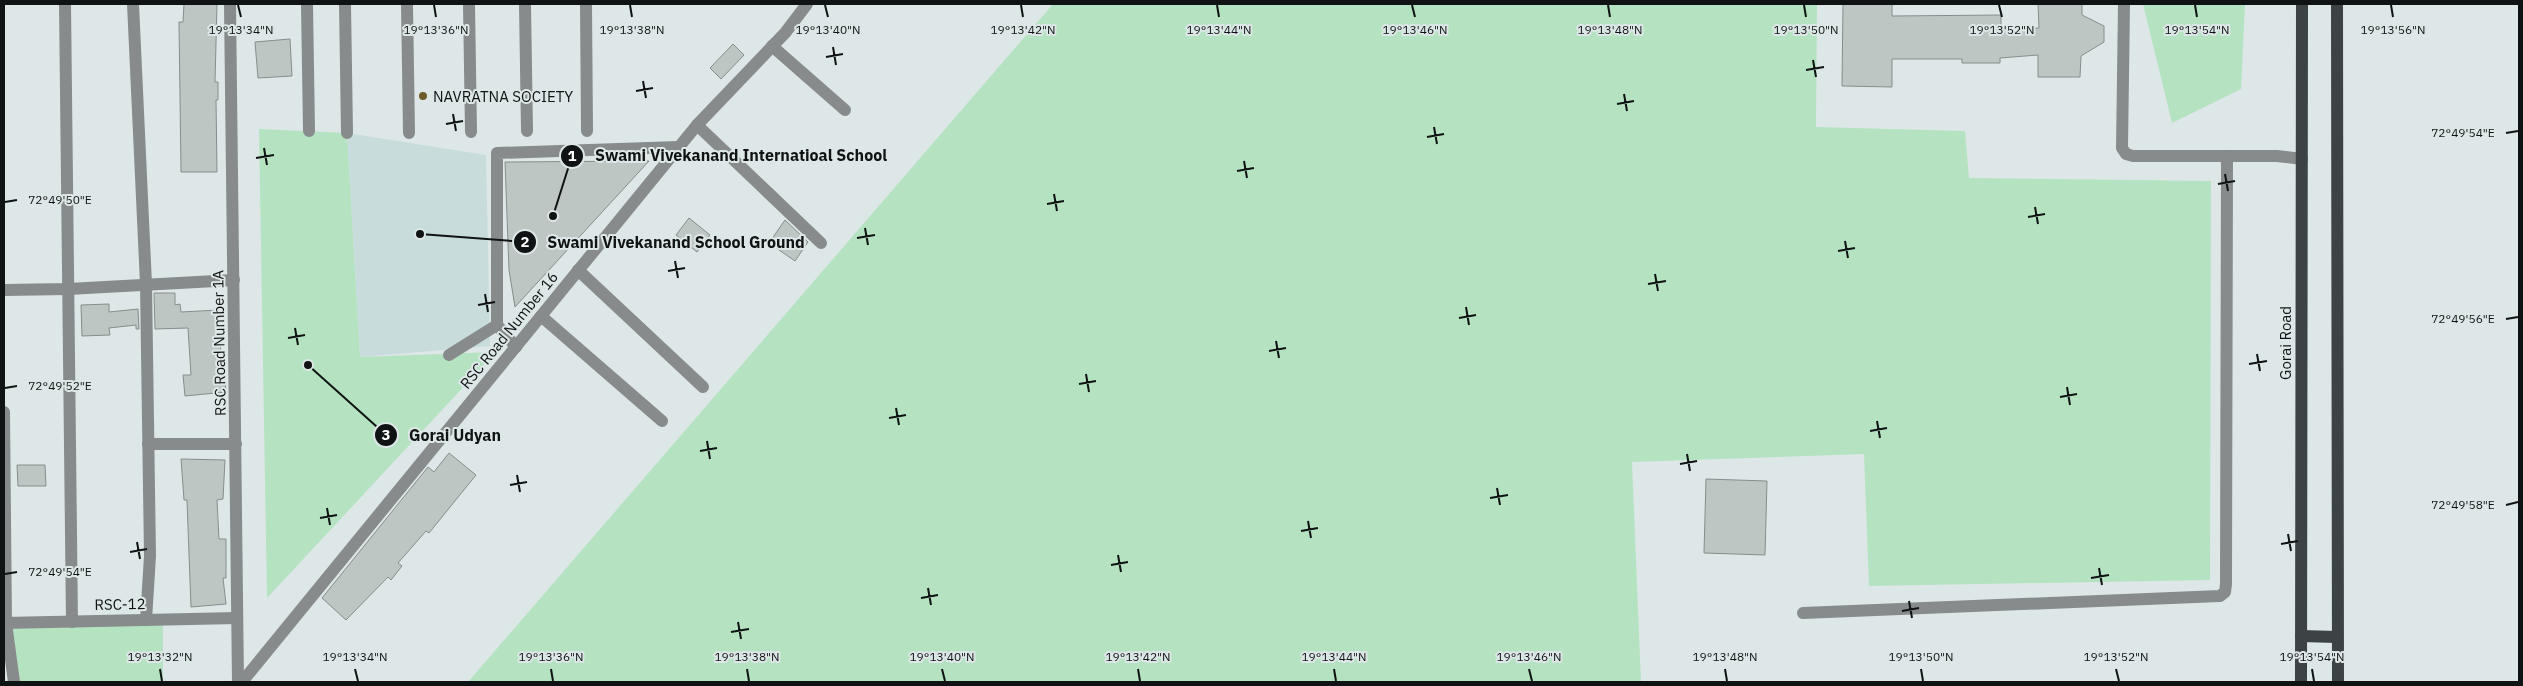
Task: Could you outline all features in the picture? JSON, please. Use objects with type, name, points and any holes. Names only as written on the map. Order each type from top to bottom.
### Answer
[{"type":"main road","name":"Gorai Road","points":[[2301,682],[2302,4]]},
{"type":"main road","points":[[2337,4],[2338,682]]},
{"type":"main road","points":[[2301,636],[2337,637]]},
{"type":"street","points":[[65,4],[72,622]]},
{"type":"street","points":[[133,4],[146,284],[150,556],[146,620]]},
{"type":"street","name":"RSC Road Number 1A","points":[[230,4],[238,682]]},
{"type":"street","points":[[307,4],[309,131]]},
{"type":"street","points":[[345,4],[347,133]]},
{"type":"street","points":[[407,4],[409,133]]},
{"type":"street","points":[[470,4],[471,132]]},
{"type":"street","points":[[525,4],[526,131]]},
{"type":"street","points":[[586,4],[587,131]]},
{"type":"street","name":"RSC Road Number 16","points":[[242,682],[697,125],[772,46],[807,4]]},
{"type":"street","points":[[2124,4],[2122,148],[2126,154],[2133,156],[2227,156],[2302,159]]},
{"type":"street","points":[[772,46],[845,110]]},
{"type":"street","points":[[697,125],[821,243]]},
{"type":"street","points":[[516,347],[497,325],[497,153],[678,148]]},
{"type":"street","points":[[1803,612],[2220,596],[2225,592],[2227,156]]},
{"type":"street","points":[[578,270],[703,387]]},
{"type":"street","points":[[4,290],[68,290],[234,280]]},
{"type":"street","points":[[541,316],[662,421]]},
{"type":"street","points":[[449,355],[497,325]]},
{"type":"street","points":[[4,412],[5,623],[14,682]]},
{"type":"street","points":[[148,444],[236,444]]},
{"type":"street","name":"RSC-12","points":[[5,623],[237,618]]},
{"type":"shaded area","points":[[347,133],[486,155],[490,346],[360,357]]},
{"type":"green space","points":[[1053,4],[1817,4],[1816,127],[1965,131],[1969,178],[2211,181],[2210,580],[1869,586],[1864,454],[1632,462],[1641,682],[468,682]]},
{"type":"green space","points":[[2143,4],[2245,4],[2241,89],[2172,123]]},
{"type":"green space","points":[[259,129],[347,133],[360,357],[496,352],[267,598]]},
{"type":"green space","points":[[163,620],[163,682],[14,682],[6,623]]},
{"type":"building","points":[[184,4],[217,4],[215,82],[218,82],[218,100],[216,100],[217,172],[181,172],[179,22],[183,22]]},
{"type":"building","points":[[1843,4],[1892,4],[1892,16],[2001,15],[2001,30],[2039,28],[2038,4],[2082,4],[2082,15],[2104,26],[2104,42],[2081,56],[2080,77],[2038,77],[2038,55],[2000,58],[2000,63],[1962,63],[1962,59],[1892,59],[1892,87],[1842,86]]},
{"type":"building","points":[[290,39],[292,76],[258,78],[255,42]]},
{"type":"building","points":[[733,44],[744,55],[721,79],[710,68]]},
{"type":"building","points":[[649,161],[515,307],[509,270],[505,162]]},
{"type":"building","points":[[689,218],[710,235],[697,252],[676,235]]},
{"type":"building","points":[[785,220],[808,242],[795,261],[769,243]]},
{"type":"building","points":[[154,293],[175,293],[175,305],[180,304],[181,312],[218,310],[222,372],[224,372],[226,392],[185,396],[183,375],[191,375],[188,328],[155,329]]},
{"type":"building","points":[[109,304],[109,312],[138,309],[139,329],[136,329],[136,325],[109,328],[110,335],[82,336],[81,305]]},
{"type":"building","points":[[449,453],[476,475],[429,533],[426,531],[398,563],[402,566],[391,580],[388,577],[346,620],[322,598],[428,467],[434,472]]},
{"type":"building","points":[[181,459],[225,460],[223,499],[217,500],[219,539],[226,539],[226,578],[223,578],[226,604],[191,607],[187,500],[184,500]]},
{"type":"building","points":[[17,465],[45,465],[46,486],[18,486]]},
{"type":"building","points":[[1706,479],[1767,481],[1765,555],[1704,553]]},
{"type":"place","name":"NAVRATNA SOCIETY","points":[[423,96]]},
{"type":"place","name":"Swami Vivekanand Internatioal School","points":[[553,216]]},
{"type":"place","name":"Swami Vivekanand School Ground","points":[[420,234]]},
{"type":"place","name":"Gorai Udyan","points":[[308,365]]}]
